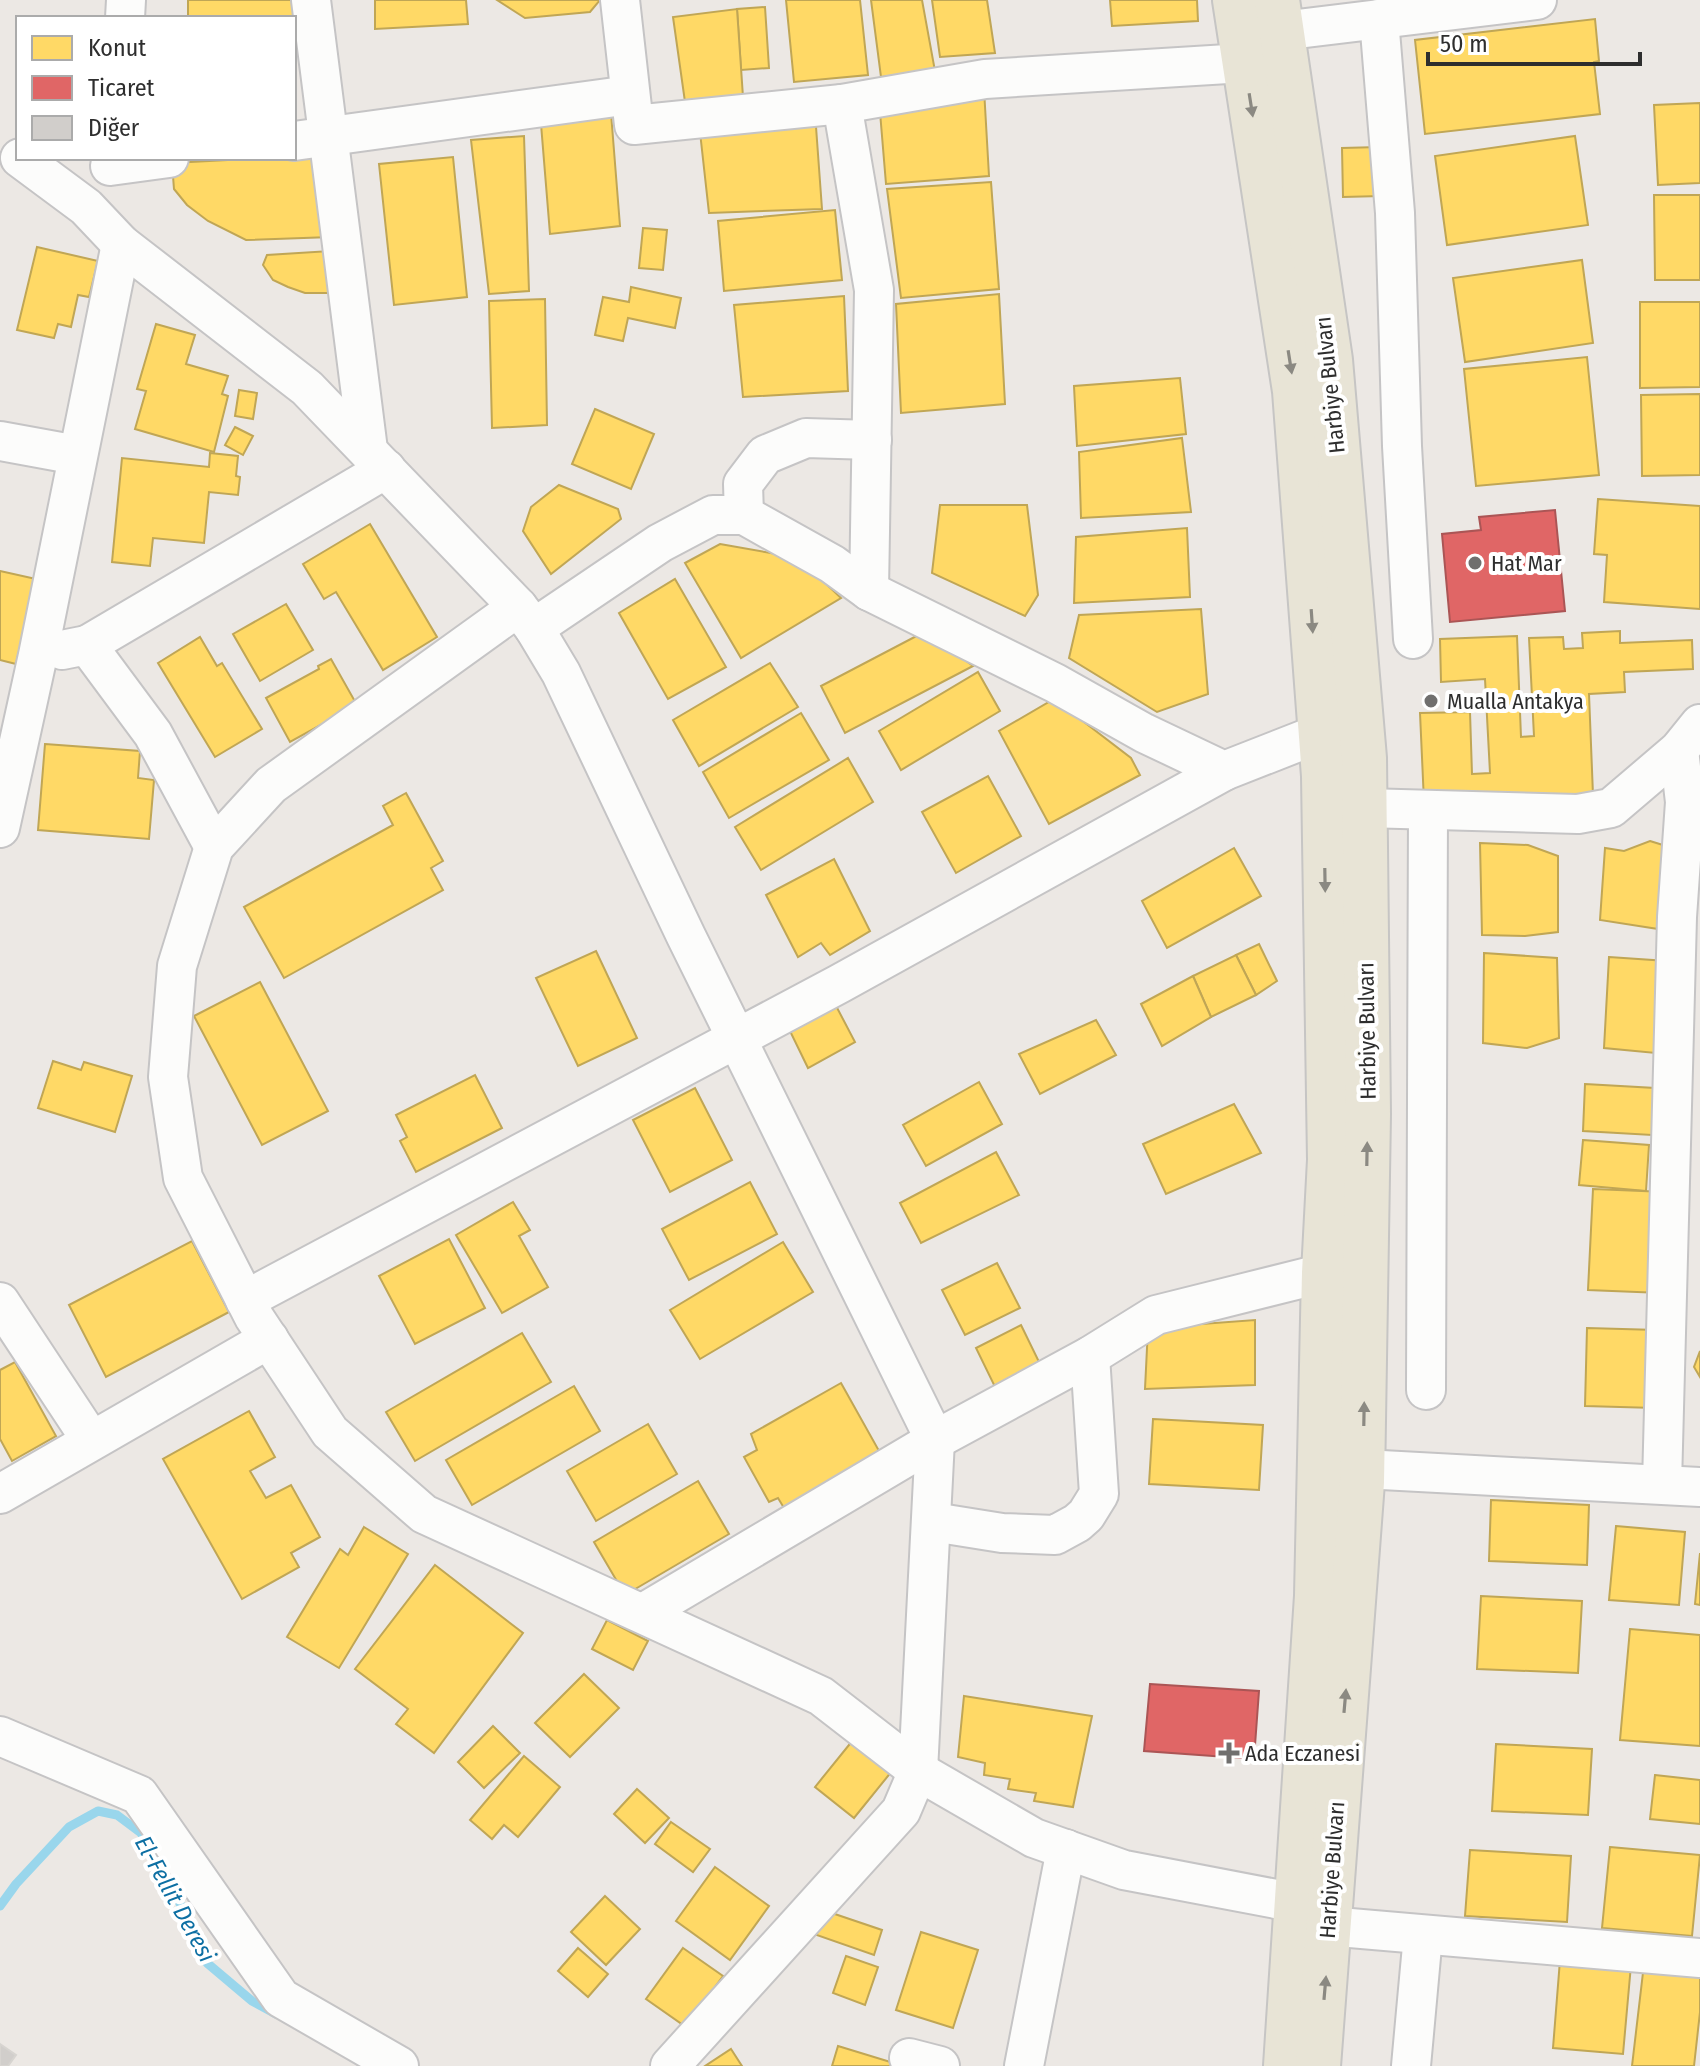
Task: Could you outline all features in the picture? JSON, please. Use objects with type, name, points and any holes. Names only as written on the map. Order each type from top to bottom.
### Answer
[{"type":"main road","name":"Harbiye Bulvarı","points":[[1235,0],[1295,391],[1324,776],[1330,1160],[1324,1273],[1312,1914],[1326,1975],[1318,2066]]},
{"type":"main road","name":"Harbiye Bulvarı","points":[[1279,15],[1330,360],[1364,758],[1368,1114],[1363,1469],[1312,1914],[1286,2066]]},
{"type":"street","points":[[311,0],[311,139],[377,459]]},
{"type":"street","points":[[620,0],[634,125],[842,104],[985,79],[1244,63]]},
{"type":"street","points":[[1279,15],[1379,19],[1537,0]]},
{"type":"street","points":[[1379,19],[1395,213],[1402,446],[1413,639]]},
{"type":"street","points":[[311,139],[630,95]]},
{"type":"street","points":[[842,104],[874,290],[869,591]]},
{"type":"street","points":[[0,140],[16,160]]},
{"type":"street","points":[[86,207],[110,162],[140,160]]},
{"type":"street","points":[[17,161],[86,207],[121,244],[307,388],[526,617],[561,673],[686,936],[935,1440],[918,1771],[901,1811],[670,2066]]},
{"type":"street","points":[[0,828],[121,244]]},
{"type":"street","points":[[744,515],[743,484],[765,455],[806,438],[872,440]]},
{"type":"street","points":[[0,441],[77,455]]},
{"type":"street","points":[[38,655],[87,645],[377,459]]},
{"type":"street","points":[[1224,771],[869,591],[832,564],[744,515],[713,515],[526,617],[271,785],[214,847],[177,966],[168,1077],[183,1178],[245,1300],[330,1432],[424,1514],[821,1696],[918,1771],[1034,1838],[1124,1870],[1312,1914],[1423,1935],[1700,1958]]},
{"type":"street","points":[[87,645],[153,734],[214,847]]},
{"type":"street","points":[[245,1300],[839,984],[1224,771],[1321,733]]},
{"type":"street","points":[[1365,808],[1578,814],[1611,808],[1690,757]]},
{"type":"street","points":[[1662,1484],[1677,917],[1690,757]]},
{"type":"street","points":[[1426,1390],[1428,810]]},
{"type":"street","points":[[643,1613],[935,1440],[1090,1356],[1156,1315],[1324,1273]]},
{"type":"street","points":[[0,1302],[91,1440]]},
{"type":"street","points":[[0,1494],[269,1339]]},
{"type":"street","points":[[933,1522],[1002,1533],[1055,1535],[1086,1515],[1099,1494],[1090,1356]]},
{"type":"street","points":[[1363,1469],[1700,1487]]},
{"type":"street","points":[[0,1736],[139,1795],[281,1998],[399,2066]]},
{"type":"street","points":[[1024,2066],[1066,1849]]},
{"type":"street","points":[[1411,2066],[1423,1935]]},
{"type":"building: Konut","points":[[188,0],[303,0],[307,32],[296,32],[296,16],[188,16]]},
{"type":"building: Konut","points":[[375,0],[466,0],[468,24],[375,29]]},
{"type":"building: Konut","points":[[497,0],[600,0],[590,12],[525,18]]},
{"type":"building: Konut","points":[[786,0],[860,0],[868,75],[794,82]]},
{"type":"building: Konut","points":[[871,0],[922,0],[935,71],[881,77]]},
{"type":"building: Konut","points":[[932,0],[987,0],[995,53],[940,57]]},
{"type":"building: Konut","points":[[1110,0],[1197,0],[1198,21],[1112,26]]},
{"type":"building: Konut","points":[[765,7],[769,68],[741,70],[737,9]]},
{"type":"building: Konut","points":[[737,9],[743,97],[685,102],[673,17]]},
{"type":"building: Konut","points":[[1595,19],[1599,61],[1594,62],[1600,114],[1425,134],[1415,40]]},
{"type":"building: Konut","points":[[984,89],[989,176],[886,184],[879,100]]},
{"type":"building: Konut","points":[[1700,103],[1700,183],[1658,185],[1654,105]]},
{"type":"building: Konut","points":[[611,113],[620,226],[550,234],[541,124]]},
{"type":"building: Konut","points":[[815,113],[822,209],[709,213],[699,123]]},
{"type":"building: Konut","points":[[524,136],[529,291],[489,294],[471,140]]},
{"type":"building: Konut","points":[[1575,136],[1588,225],[1447,245],[1435,156]]},
{"type":"building: Konut","points":[[1379,147],[1381,196],[1343,197],[1342,148]]},
{"type":"building: Konut","points":[[323,155],[331,237],[246,240],[208,221],[187,205],[174,189],[172,163],[296,160],[296,156]]},
{"type":"building: Konut","points":[[453,157],[467,297],[394,305],[379,164]]},
{"type":"building: Konut","points":[[991,182],[999,289],[901,298],[887,189]]},
{"type":"building: Konut","points":[[1654,195],[1700,195],[1700,280],[1655,280]]},
{"type":"building: Konut","points":[[835,210],[842,280],[724,291],[718,221]]},
{"type":"building: Konut","points":[[643,228],[667,230],[663,270],[639,268]]},
{"type":"building: Konut","points":[[37,247],[98,261],[89,297],[78,295],[71,327],[58,324],[54,338],[17,330]]},
{"type":"building: Konut","points":[[330,251],[333,293],[305,293],[288,287],[273,280],[263,265],[267,255]]},
{"type":"building: Konut","points":[[1582,260],[1593,343],[1465,362],[1453,278]]},
{"type":"building: Konut","points":[[631,287],[681,298],[675,328],[628,318],[623,341],[595,335],[603,297],[629,302]]},
{"type":"building: Konut","points":[[999,294],[1005,404],[901,413],[896,304]]},
{"type":"building: Konut","points":[[844,296],[848,391],[743,397],[734,305]]},
{"type":"building: Konut","points":[[545,299],[547,425],[492,428],[489,301]]},
{"type":"building: Konut","points":[[1640,302],[1700,302],[1700,387],[1640,388]]},
{"type":"building: Konut","points":[[156,324],[195,335],[186,364],[228,376],[222,394],[228,396],[214,452],[135,429],[146,391],[137,389]]},
{"type":"building: Konut","points":[[1587,357],[1599,475],[1476,486],[1464,369]]},
{"type":"building: Konut","points":[[1180,378],[1186,434],[1077,446],[1074,386]]},
{"type":"building: Konut","points":[[239,390],[257,393],[253,419],[235,416]]},
{"type":"building: Konut","points":[[1700,394],[1700,475],[1642,476],[1641,395]]},
{"type":"building: Konut","points":[[595,409],[654,434],[631,489],[572,464]]},
{"type":"building: Konut","points":[[235,427],[253,436],[243,455],[225,445]]},
{"type":"building: Konut","points":[[1182,438],[1191,512],[1081,518],[1079,452]]},
{"type":"building: Konut","points":[[210,453],[238,456],[236,476],[240,477],[238,495],[209,492],[204,543],[153,538],[150,566],[112,562],[122,458],[209,467]]},
{"type":"building: Konut","points":[[559,485],[618,509],[621,519],[551,574],[523,531],[531,507]]},
{"type":"building: Konut","points":[[1598,499],[1700,506],[1700,609],[1604,602],[1607,555],[1594,554]]},
{"type":"building: Konut","points":[[940,505],[1027,505],[1038,595],[1025,616],[932,573]]},
{"type":"building: Konut","points":[[370,524],[437,637],[383,670],[336,592],[324,599],[303,564]]},
{"type":"building: Konut","points":[[1187,528],[1190,597],[1074,603],[1076,537]]},
{"type":"building: Konut","points":[[720,544],[799,558],[841,598],[741,658],[685,563]]},
{"type":"building: Konut","points":[[0,571],[36,579],[16,664],[0,660]]},
{"type":"building: Konut","points":[[675,579],[726,667],[668,699],[619,613]]},
{"type":"building: Konut","points":[[286,604],[313,650],[260,681],[233,634]]},
{"type":"building: Konut","points":[[1201,609],[1208,694],[1157,712],[1069,658],[1079,615]]},
{"type":"building: Konut","points":[[926,631],[973,666],[845,733],[821,686]]},
{"type":"building: Konut","points":[[1620,631],[1620,643],[1692,640],[1693,669],[1624,672],[1625,692],[1589,694],[1593,795],[1424,802],[1420,713],[1470,712],[1472,774],[1490,773],[1485,679],[1441,682],[1440,639],[1517,636],[1521,737],[1534,736],[1529,638],[1563,637],[1564,649],[1583,648],[1582,633]]},
{"type":"building: Konut","points":[[200,637],[217,666],[222,663],[262,729],[215,757],[158,663]]},
{"type":"building: Konut","points":[[331,659],[357,705],[290,742],[266,698],[319,669],[318,666]]},
{"type":"building: Konut","points":[[770,663],[798,707],[699,766],[673,720]]},
{"type":"building: Konut","points":[[978,672],[1000,711],[901,770],[879,731]]},
{"type":"building: Konut","points":[[1054,699],[1131,758],[1140,775],[1049,824],[999,731]]},
{"type":"building: Konut","points":[[801,713],[829,760],[729,818],[703,772]]},
{"type":"building: Konut","points":[[45,744],[140,751],[138,778],[154,780],[149,839],[38,830]]},
{"type":"building: Konut","points":[[848,758],[873,802],[761,870],[735,827]]},
{"type":"building: Konut","points":[[988,776],[1021,836],[956,873],[922,812]]},
{"type":"building: Konut","points":[[406,793],[443,861],[431,868],[443,890],[284,978],[244,907],[393,825],[383,806]]},
{"type":"building: Konut","points":[[1650,841],[1679,850],[1671,931],[1600,920],[1605,848],[1624,851]]},
{"type":"building: Konut","points":[[1480,843],[1528,845],[1558,856],[1558,932],[1525,936],[1482,935]]},
{"type":"building: Konut","points":[[1234,848],[1261,896],[1167,948],[1142,901]]},
{"type":"building: Konut","points":[[834,859],[870,931],[830,955],[821,943],[798,957],[766,895]]},
{"type":"building: Konut","points":[[1259,944],[1277,981],[1256,995],[1236,955]]},
{"type":"building: Konut","points":[[596,951],[637,1038],[578,1066],[536,978]]},
{"type":"building: Konut","points":[[1484,953],[1557,958],[1559,1038],[1527,1048],[1483,1043]]},
{"type":"building: Konut","points":[[1236,955],[1256,995],[1211,1017],[1193,976]]},
{"type":"building: Konut","points":[[1609,957],[1667,961],[1666,1054],[1604,1048]]},
{"type":"building: Konut","points":[[1193,976],[1211,1017],[1162,1046],[1141,1004]]},
{"type":"building: Konut","points":[[260,982],[328,1111],[262,1145],[194,1016]]},
{"type":"building: Konut","points":[[834,1002],[855,1042],[808,1068],[788,1027]]},
{"type":"building: Konut","points":[[1096,1020],[1116,1055],[1040,1094],[1019,1054]]},
{"type":"building: Konut","points":[[53,1061],[81,1070],[84,1062],[132,1076],[115,1132],[38,1108]]},
{"type":"building: Konut","points":[[475,1075],[502,1128],[416,1172],[400,1141],[407,1137],[396,1115]]},
{"type":"building: Konut","points":[[979,1082],[1002,1124],[926,1166],[903,1125]]},
{"type":"building: Konut","points":[[1585,1084],[1655,1088],[1652,1135],[1583,1131]]},
{"type":"building: Konut","points":[[695,1088],[732,1160],[670,1192],[633,1120]]},
{"type":"building: Konut","points":[[1234,1104],[1261,1153],[1166,1194],[1143,1144]]},
{"type":"building: Konut","points":[[1583,1140],[1649,1145],[1646,1191],[1579,1185]]},
{"type":"building: Konut","points":[[996,1152],[1019,1195],[921,1243],[900,1203]]},
{"type":"building: Konut","points":[[750,1182],[777,1234],[689,1280],[662,1229]]},
{"type":"building: Konut","points":[[1593,1189],[1666,1192],[1661,1293],[1588,1290]]},
{"type":"building: Konut","points":[[513,1202],[530,1230],[519,1236],[548,1287],[502,1313],[456,1235]]},
{"type":"building: Konut","points":[[449,1239],[485,1308],[415,1344],[379,1276]]},
{"type":"building: Konut","points":[[192,1241],[229,1312],[106,1377],[69,1305]]},
{"type":"building: Konut","points":[[783,1242],[813,1292],[700,1359],[670,1310]]},
{"type":"building: Konut","points":[[997,1263],[1020,1308],[965,1335],[942,1290]]},
{"type":"building: Konut","points":[[1255,1320],[1255,1385],[1145,1389],[1148,1328]]},
{"type":"building: Konut","points":[[1021,1325],[1042,1368],[997,1391],[976,1348]]},
{"type":"building: Konut","points":[[1587,1328],[1657,1330],[1655,1408],[1585,1406]]},
{"type":"building: Konut","points":[[522,1333],[551,1382],[415,1461],[386,1412]]},
{"type":"building: Konut","points":[[1700,1351],[1700,1377],[1694,1367]]},
{"type":"building: Konut","points":[[15,1362],[56,1436],[12,1461],[0,1439],[0,1370]]},
{"type":"building: Konut","points":[[841,1383],[883,1458],[787,1513],[778,1498],[769,1502],[744,1457],[757,1450],[751,1434]]},
{"type":"building: Konut","points":[[574,1386],[600,1431],[472,1505],[446,1460]]},
{"type":"building: Konut","points":[[249,1411],[275,1457],[250,1471],[266,1498],[291,1485],[320,1537],[291,1553],[299,1567],[242,1599],[163,1459]]},
{"type":"building: Konut","points":[[1153,1419],[1263,1425],[1259,1490],[1149,1484]]},
{"type":"building: Konut","points":[[648,1424],[677,1474],[596,1521],[567,1471]]},
{"type":"building: Konut","points":[[698,1481],[729,1534],[625,1595],[594,1542]]},
{"type":"building: Konut","points":[[1491,1500],[1589,1505],[1587,1565],[1489,1561]]},
{"type":"building: Konut","points":[[1616,1526],[1685,1532],[1679,1605],[1609,1600]]},
{"type":"building: Konut","points":[[364,1527],[408,1554],[339,1668],[287,1637],[340,1549],[348,1555]]},
{"type":"building: Konut","points":[[1700,1553],[1700,1605],[1695,1604]]},
{"type":"building: Konut","points":[[435,1565],[523,1633],[434,1753],[396,1724],[408,1709],[355,1669]]},
{"type":"building: Konut","points":[[1481,1596],[1582,1601],[1578,1673],[1477,1669]]},
{"type":"building: Konut","points":[[607,1620],[648,1641],[633,1670],[592,1649]]},
{"type":"building: Konut","points":[[1630,1629],[1700,1635],[1700,1746],[1620,1740]]},
{"type":"building: Konut","points":[[584,1674],[619,1708],[570,1757],[535,1723]]},
{"type":"building: Konut","points":[[964,1696],[1092,1716],[1073,1807],[1034,1801],[1036,1793],[1008,1789],[1010,1779],[984,1775],[985,1763],[958,1757]]},
{"type":"building: Konut","points":[[493,1726],[520,1753],[484,1788],[458,1762]]},
{"type":"building: Konut","points":[[853,1740],[892,1771],[854,1818],[815,1787]]},
{"type":"building: Konut","points":[[1496,1744],[1592,1749],[1588,1815],[1492,1811]]},
{"type":"building: Konut","points":[[524,1756],[560,1787],[518,1837],[504,1825],[492,1839],[470,1820]]},
{"type":"building: Konut","points":[[1655,1775],[1700,1780],[1700,1824],[1650,1819]]},
{"type":"building: Konut","points":[[637,1789],[669,1818],[645,1843],[614,1814]]},
{"type":"building: Konut","points":[[671,1822],[710,1849],[693,1872],[655,1844]]},
{"type":"building: Konut","points":[[1610,1847],[1700,1855],[1692,1936],[1602,1928]]},
{"type":"building: Konut","points":[[1470,1850],[1571,1856],[1567,1922],[1465,1916]]},
{"type":"building: Konut","points":[[715,1867],[769,1906],[730,1960],[676,1921]]},
{"type":"building: Konut","points":[[605,1896],[640,1929],[606,1965],[571,1932]]},
{"type":"building: Konut","points":[[817,1908],[882,1930],[874,1955],[808,1932]]},
{"type":"building: Konut","points":[[921,1932],[978,1950],[953,2028],[896,2010]]},
{"type":"building: Konut","points":[[578,1948],[608,1974],[588,1997],[558,1971]]},
{"type":"building: Konut","points":[[683,1948],[723,1976],[686,2027],[646,1999]]},
{"type":"building: Konut","points":[[846,1956],[878,1967],[865,2005],[833,1993]]},
{"type":"building: Konut","points":[[1560,1960],[1631,1965],[1623,2054],[1553,2048]]},
{"type":"building: Konut","points":[[1644,1964],[1700,1970],[1700,2012],[1694,2066],[1632,2066]]},
{"type":"building: Konut","points":[[838,2046],[897,2064],[897,2066],[832,2066]]},
{"type":"building: Konut","points":[[731,2049],[742,2066],[705,2066]]},
{"type":"building: Ticaret","points":[[1555,510],[1565,611],[1450,622],[1442,534],[1481,530],[1479,517]]},
{"type":"building: Ticaret","points":[[1150,1684],[1259,1691],[1254,1759],[1144,1751]]},
{"type":"building: Diğer","points":[[0,2044],[16,2055],[8,2066],[0,2066]]},
{"type":"waterway","name":"El-Fellit Deresi","points":[[0,1906],[16,1884],[69,1827],[98,1811],[117,1815],[141,1833],[173,1888],[207,1963],[252,2001],[276,2014]]},
{"type":"place","name":"Hat Mar","points":[[1475,563]]},
{"type":"place","name":"Mualla Antakya","points":[[1431,701]]},
{"type":"place","name":"Ada Eczanesi","points":[[1229,1753]]}]
